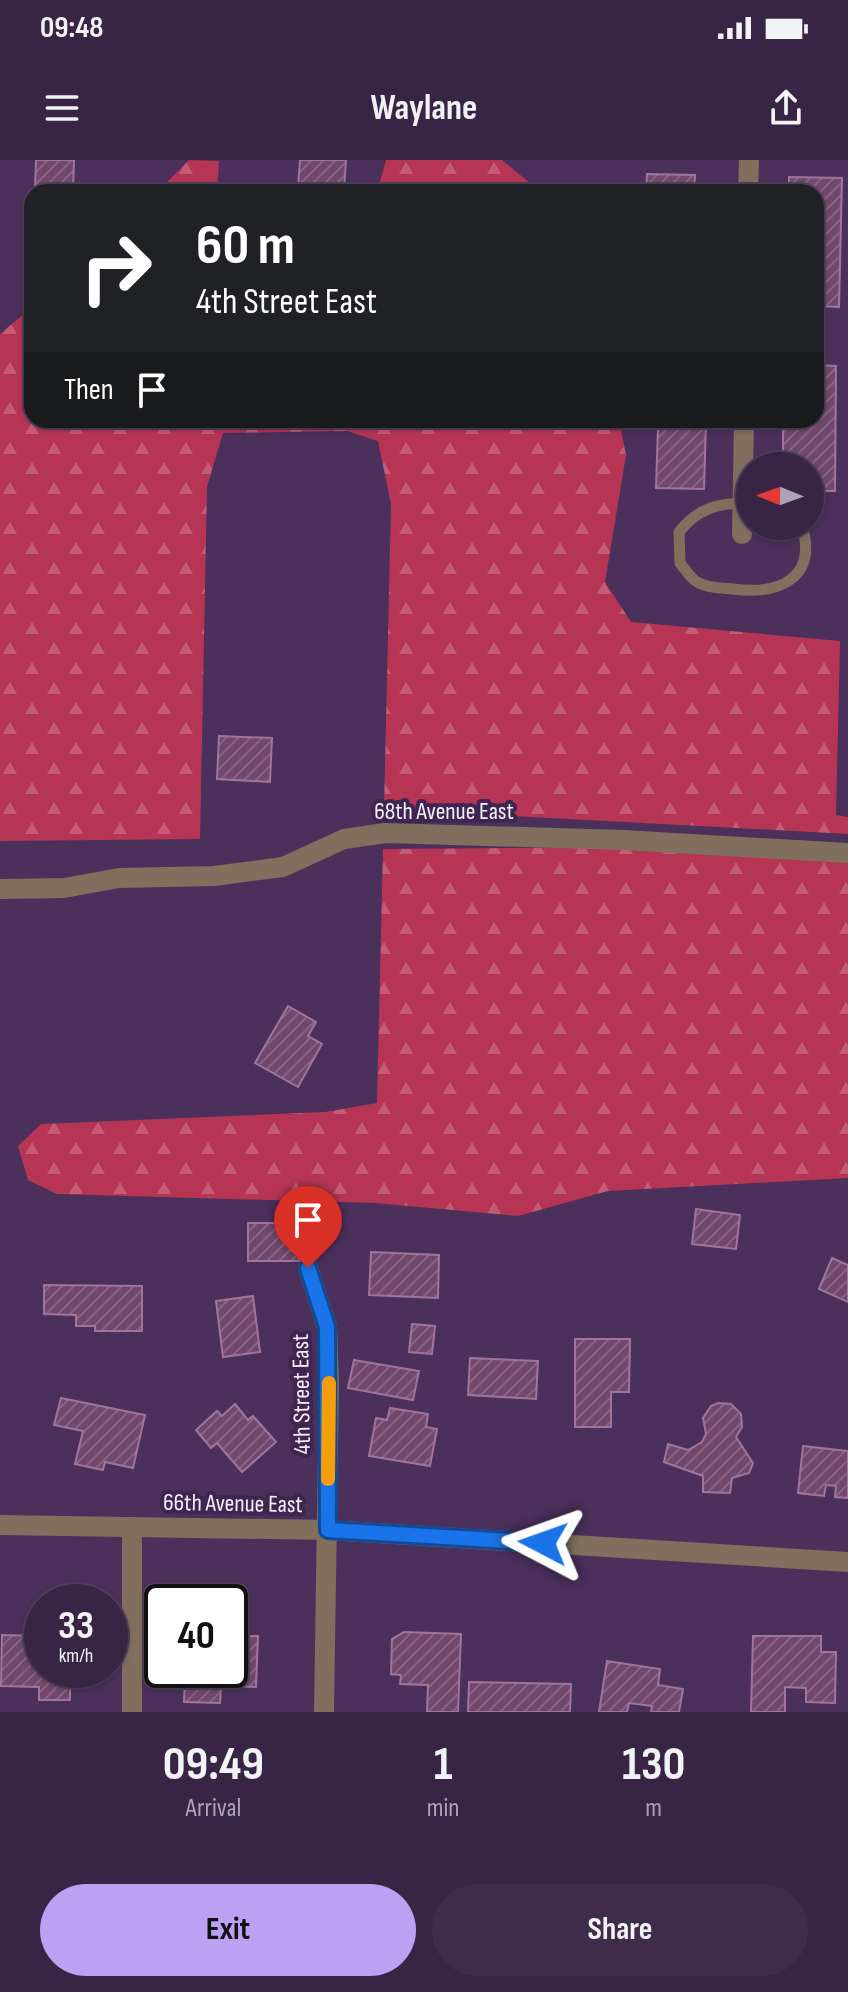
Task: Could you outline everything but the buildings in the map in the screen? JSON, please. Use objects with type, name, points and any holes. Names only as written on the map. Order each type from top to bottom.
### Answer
[{"type":"street","points":[[748,184],[749,160]]},
{"type":"street","points":[[744,428],[745,452]]},
{"type":"street","name":"68th Avenue East","points":[[0,889],[64,888],[119,878],[214,876],[283,867],[344,839],[385,833],[623,840],[848,853]]},
{"type":"street","name":"4th Street East","points":[[308,1268],[327,1327],[328,1530],[324,1712]]},
{"type":"street","name":"66th Avenue East","points":[[0,1525],[328,1530],[848,1562]]},
{"type":"street","points":[[132,1528],[132,1712]]},
{"type":"lane","points":[[736,504],[709,507],[690,518],[679,532],[680,563],[697,582],[749,591],[777,589],[798,573],[803,562],[806,540]]},
{"type":"green space","points":[[189,160],[219,161],[218,184],[165,184]]},
{"type":"green space","points":[[386,160],[502,160],[531,184],[379,184]]},
{"type":"green space","points":[[24,314],[24,428],[621,428],[626,455],[605,582],[631,622],[840,641],[836,815],[848,817],[848,834],[384,809],[391,504],[378,441],[347,431],[223,433],[207,487],[200,839],[0,841],[0,334]]},
{"type":"green space","points":[[618,847],[848,861],[848,1178],[608,1191],[518,1216],[375,1203],[57,1194],[28,1180],[18,1146],[41,1124],[325,1112],[377,1103],[383,849]]},
{"type":"slow traffic","points":[[328,1479],[329,1383]]},
{"type":"route","points":[[308,1268],[327,1327],[328,1530],[543,1543]]}]
